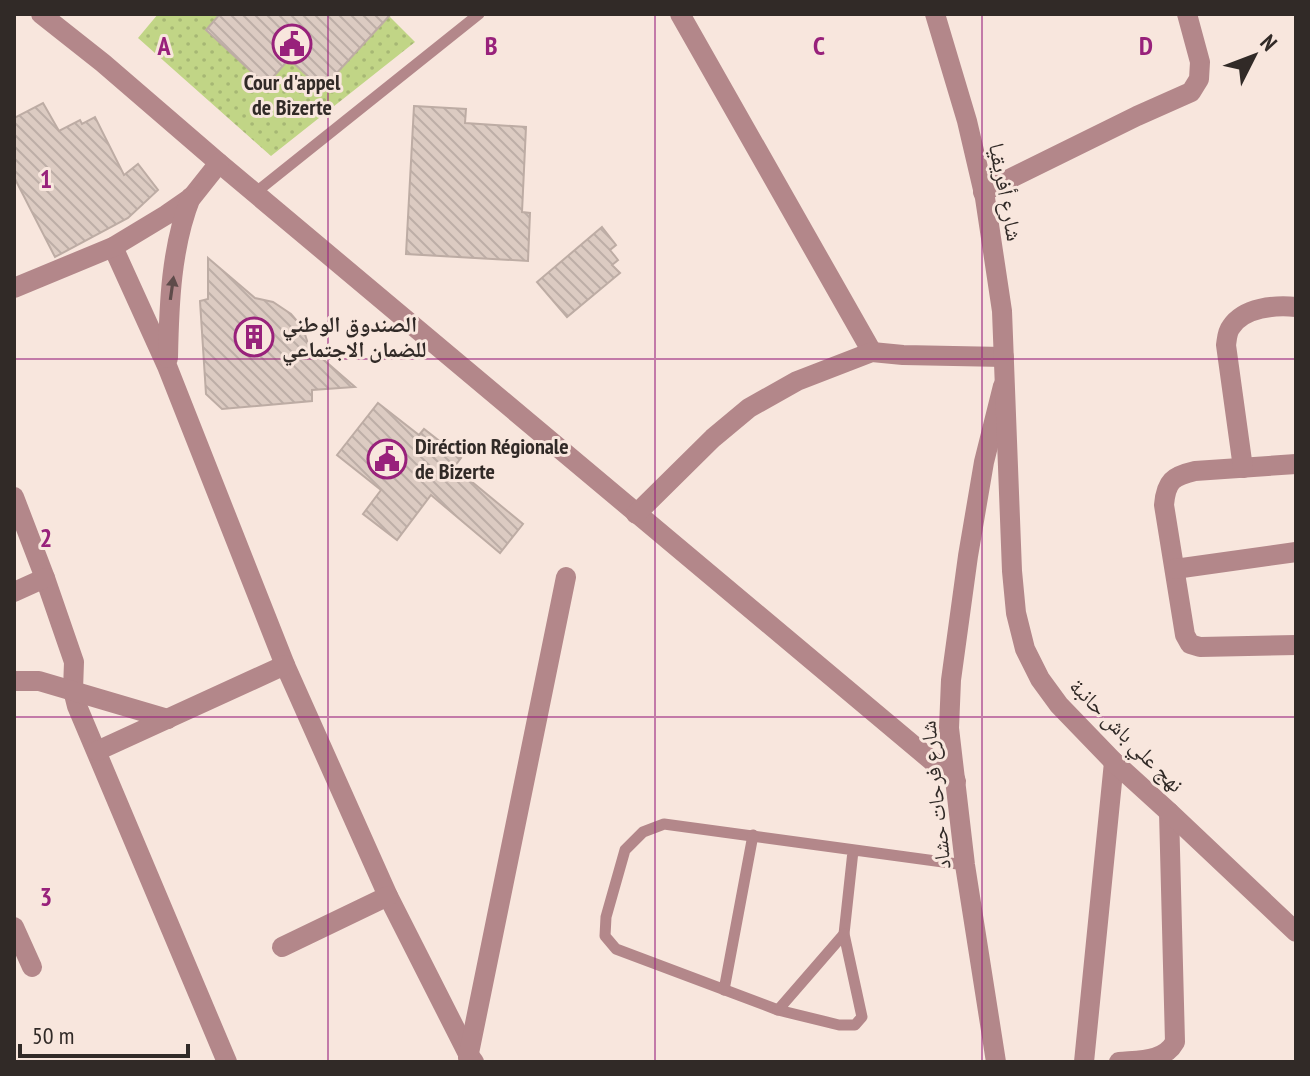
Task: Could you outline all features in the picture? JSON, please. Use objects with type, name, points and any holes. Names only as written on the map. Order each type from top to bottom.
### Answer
[{"type":"street","points":[[41,14],[956,781]]},
{"type":"street","points":[[680,14],[872,352]]},
{"type":"street","name":"شارع أفريقيا","points":[[935,14],[967,121],[983,192],[1002,311],[1004,382]]},
{"type":"street","points":[[983,192],[1191,92],[1199,79],[1200,62],[1187,14]]},
{"type":"street","points":[[167,366],[169,307],[179,234],[192,197],[219,163]]},
{"type":"street","points":[[14,288],[113,247],[192,197]]},
{"type":"street","points":[[113,247],[167,366],[285,665],[388,896],[470,1059]]},
{"type":"street","points":[[1243,468],[1226,345],[1228,335],[1239,318],[1253,311],[1268,307],[1296,307]]},
{"type":"street","points":[[636,514],[703,447],[749,408],[797,381],[872,352],[1004,357]]},
{"type":"street","name":"نهج علي باش حانبة","points":[[1004,382],[1016,613],[1025,649],[1040,679],[1059,705],[1114,762],[1296,932]]},
{"type":"street","name":"شارع فرحات حشاد","points":[[996,1062],[965,865],[949,728],[957,625],[984,462],[1004,382]]},
{"type":"street","points":[[1296,464],[1179,474],[1170,482],[1164,505],[1185,635],[1190,644],[1200,647],[1296,645]]},
{"type":"street","points":[[14,497],[74,662],[73,690],[77,706],[227,1062]]},
{"type":"street","points":[[1175,569],[1296,552]]},
{"type":"street","points":[[470,1059],[566,577]]},
{"type":"street","points":[[14,592],[45,578]]},
{"type":"street","points":[[97,751],[285,665]]},
{"type":"street","points":[[14,681],[39,681],[168,719]]},
{"type":"street","points":[[1084,1062],[1114,762]]},
{"type":"street","points":[[1119,1062],[1160,1057],[1171,1050],[1175,1042],[1169,812]]},
{"type":"street","points":[[282,947],[388,896]]},
{"type":"street","points":[[14,927],[32,967]]},
{"type":"lane","points":[[255,193],[479,14]]},
{"type":"lane","points":[[853,851],[844,934],[862,1017],[855,1025],[839,1025],[778,1010],[616,949],[605,936],[606,917],[625,850],[643,832],[664,824],[965,865]]},
{"type":"lane","points":[[724,990],[753,835]]},
{"type":"lane","points":[[778,1010],[844,934]]},
{"type":"green space","points":[[158,14],[220,14],[206,30],[265,84],[289,59],[322,89],[389,16],[415,42],[271,156],[138,38]]},
{"type":"building","name":"Cour d'appel de Bizerte","points":[[220,14],[391,14],[322,89],[289,59],[266,85],[206,30]]},
{"type":"building","points":[[43,103],[59,131],[80,120],[82,124],[95,117],[124,175],[138,164],[158,190],[128,218],[55,257],[14,177],[14,118]]},
{"type":"building","points":[[414,106],[466,109],[465,123],[526,127],[522,212],[530,213],[528,261],[406,254]]},
{"type":"building","points":[[602,227],[616,245],[610,250],[618,260],[612,265],[620,273],[567,317],[537,282]]},
{"type":"building","name":"الصندوق الوطني للضمان الاجتماعي","points":[[208,258],[255,298],[273,302],[291,314],[303,328],[309,347],[355,387],[312,390],[312,401],[222,409],[206,394],[200,301],[208,299]]},
{"type":"building","points":[[378,403],[419,435],[424,429],[461,458],[454,467],[523,524],[500,553],[431,495],[397,540],[363,514],[381,490],[337,455]]},
{"type":"place","name":"Cour d'appel de Bizerte","points":[[292,44]]},
{"type":"place","name":"الصندوق الوطني للضمان الاجتماعي","points":[[254,337]]},
{"type":"place","name":"Diréction Régionale de Bizerte","points":[[387,459]]}]
